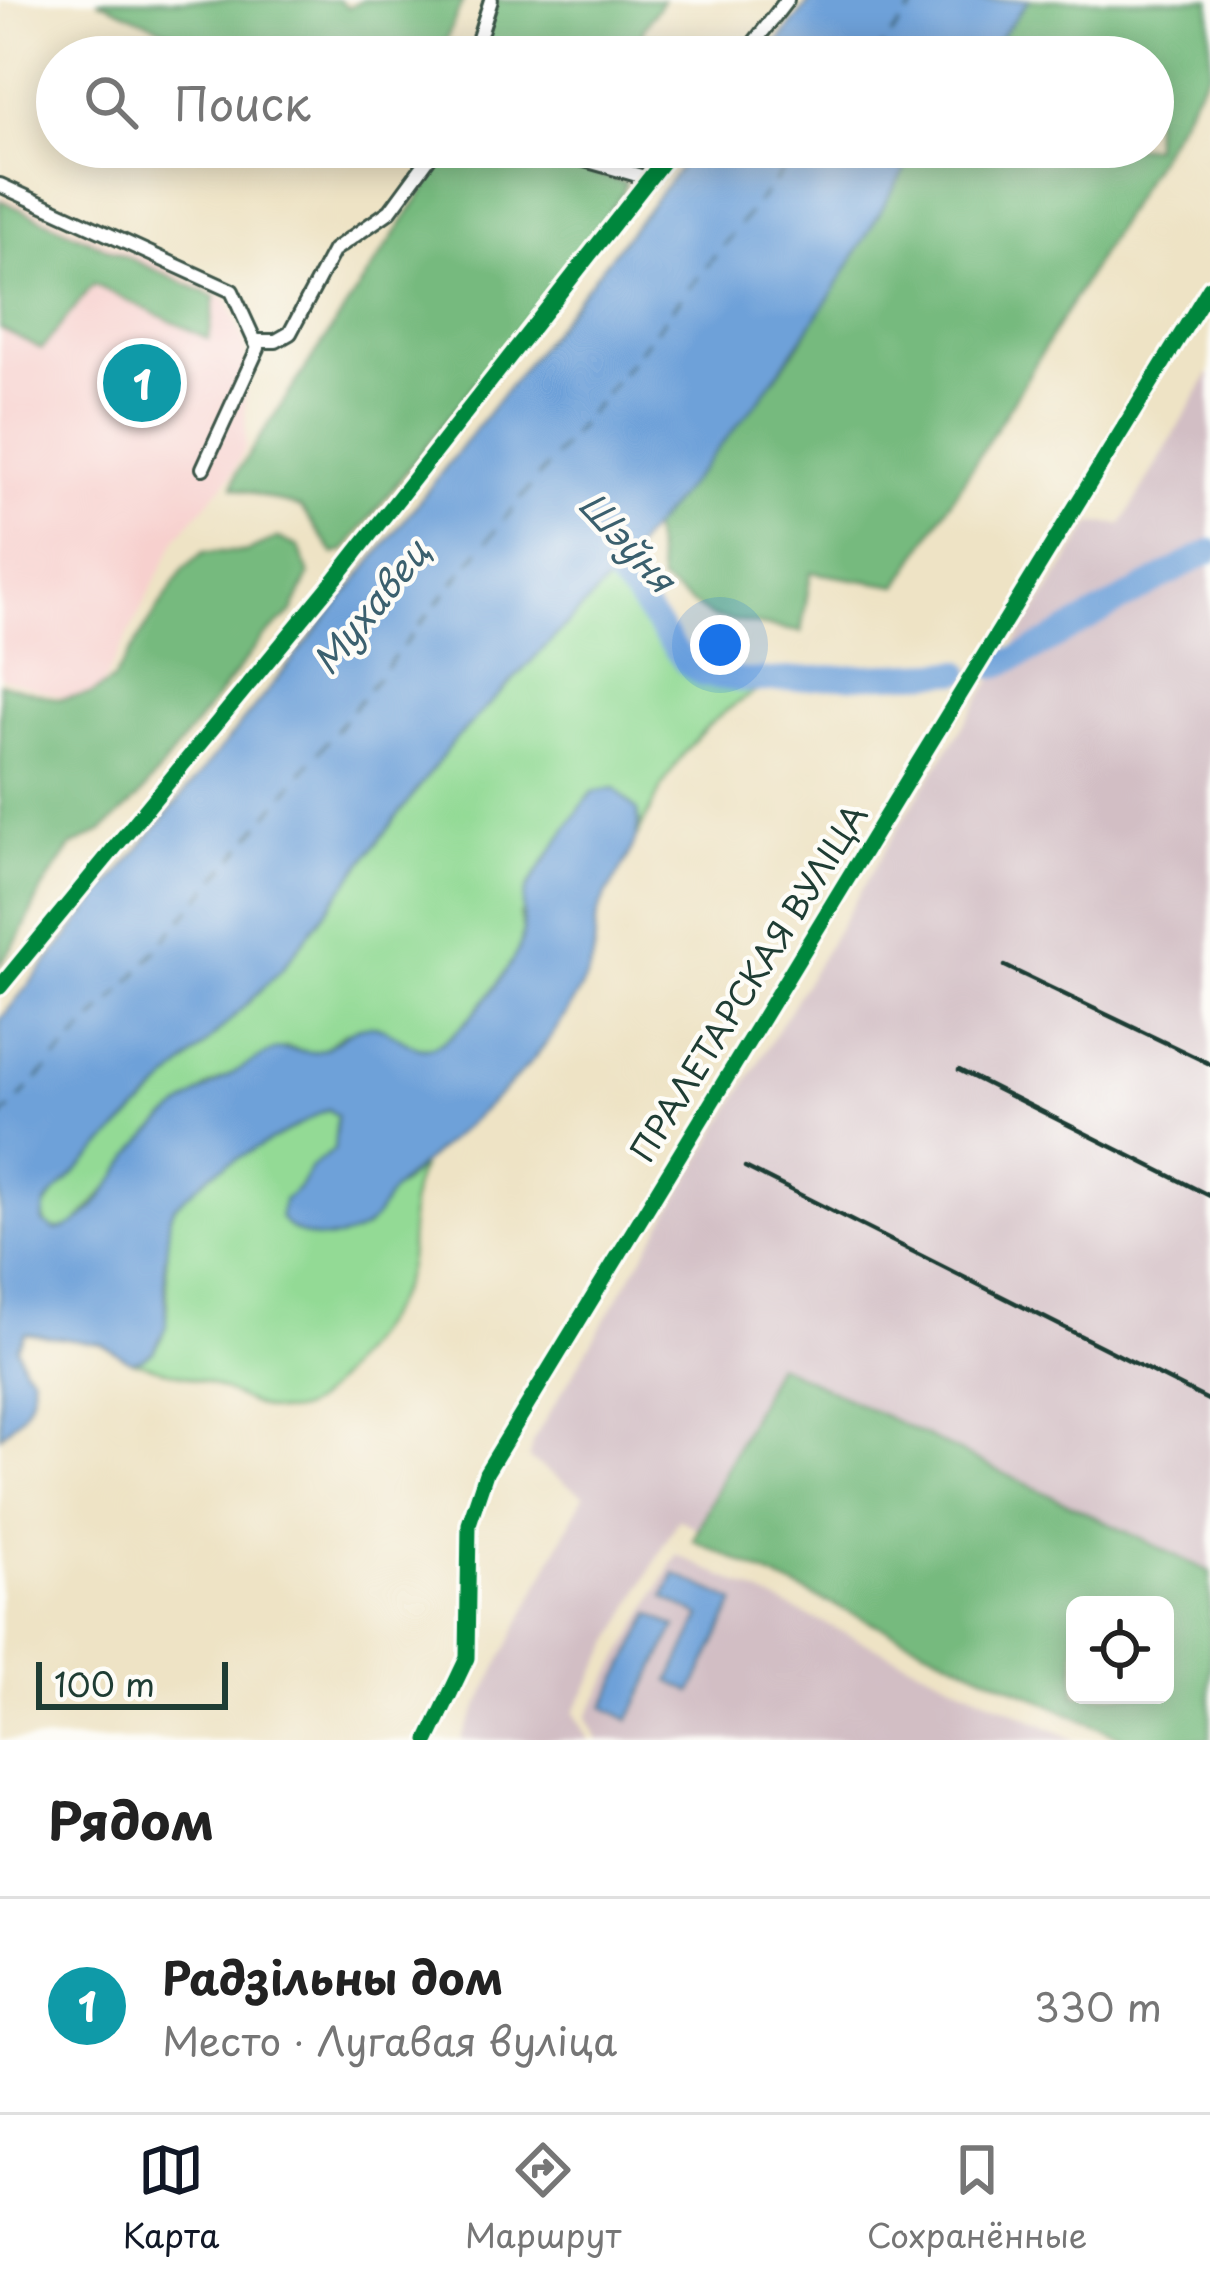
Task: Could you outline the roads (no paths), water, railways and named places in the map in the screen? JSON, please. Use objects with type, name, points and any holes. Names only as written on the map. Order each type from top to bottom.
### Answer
[{"type":"street","points":[[480,36],[491,0]]},
{"type":"street","points":[[759,36],[787,0]]},
{"type":"street","points":[[255,340],[276,341],[290,334],[334,250],[390,211],[422,168]]},
{"type":"street","points":[[613,168],[648,178]]},
{"type":"street","points":[[0,987],[336,578],[656,168]]},
{"type":"street","points":[[0,185],[225,287],[241,305],[255,340],[256,358],[203,468]]},
{"type":"street","name":"ПРАЛЕТАРСКАЯ ВУЛІЦА","points":[[428,1740],[466,1658],[469,1524],[487,1473],[794,961],[1210,287]]},
{"type":"water","points":[[811,0],[1029,0],[1001,36],[783,36]]},
{"type":"water","name":"Мухавец","points":[[680,168],[906,168],[832,294],[761,397],[602,588],[453,742],[283,968],[53,1195],[45,1205],[43,1222],[55,1230],[81,1219],[168,1117],[274,1050],[319,1051],[367,1026],[426,1048],[452,1035],[481,1005],[516,954],[523,935],[527,888],[593,792],[615,788],[637,811],[636,835],[599,911],[588,973],[544,1046],[484,1109],[397,1186],[373,1220],[353,1234],[307,1236],[280,1217],[284,1200],[301,1186],[311,1167],[334,1150],[337,1116],[328,1109],[213,1172],[170,1215],[166,1326],[154,1351],[131,1361],[101,1344],[25,1333],[17,1347],[31,1374],[32,1392],[20,1416],[0,1436],[0,1020],[348,592]]},
{"type":"water","points":[[675,1574],[735,1602],[692,1692],[670,1681],[701,1616],[664,1597]]},
{"type":"water","points":[[651,1614],[676,1627],[629,1720],[604,1707]]},
{"type":"waterway","name":"Шэўня","points":[[995,667],[1210,551]]},
{"type":"waterway","name":"Шэўня","points":[[592,553],[634,594],[685,662],[703,675],[746,681],[959,672]]},
{"type":"railway","points":[[1005,966],[1210,1064]]},
{"type":"railway","points":[[959,1070],[1210,1196]]},
{"type":"railway","points":[[745,1167],[1210,1401]]},
{"type":"place","name":"Радзільны дом","points":[[142,383]]}]
